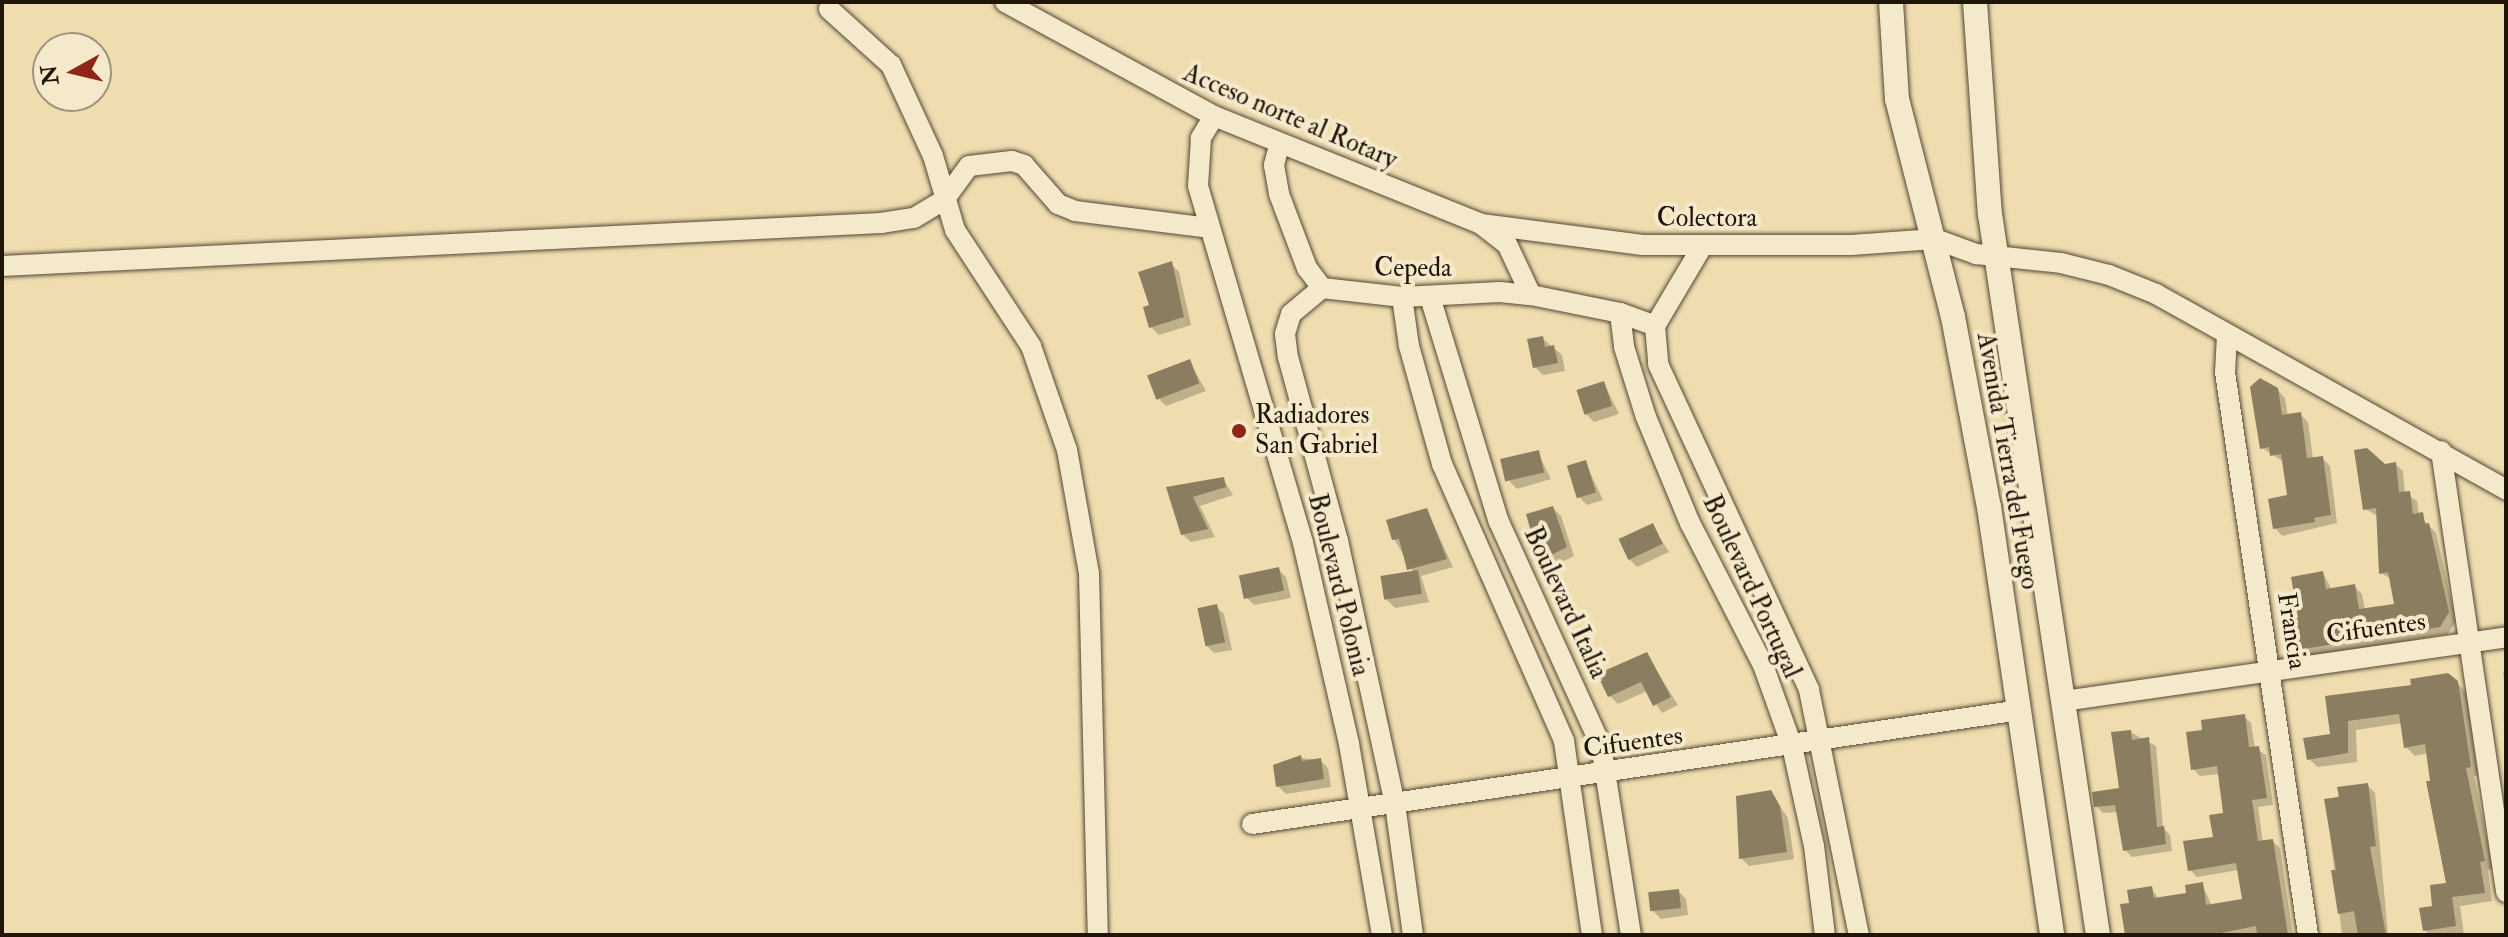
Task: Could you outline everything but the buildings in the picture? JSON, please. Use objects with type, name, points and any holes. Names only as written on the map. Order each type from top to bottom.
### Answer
[{"type":"street","name":"Acceso norte al Rotary","points":[[1005,2],[1214,116],[1279,146],[1481,224],[1507,244],[1531,295]]},
{"type":"street","name":"Avenida Tierra del Fuego","points":[[1891,2],[1902,127],[1935,239],[1989,507],[2052,935]]},
{"type":"street","name":"Avenida Tierra del Fuego","points":[[1975,2],[1997,257],[2098,935]]},
{"type":"street","points":[[829,9],[891,65],[933,156],[955,230],[1031,346],[1051,396],[1081,510],[1093,657],[1098,935]]},
{"type":"street","name":"Boulevard Polonia","points":[[1214,116],[1201,138],[1197,162],[1209,228],[1303,543],[1360,809],[1382,935]]},
{"type":"street","points":[[1279,146],[1274,165],[1279,194],[1307,268],[1322,288]]},
{"type":"street","points":[[2,266],[881,223],[914,218],[944,200],[969,166],[1012,161],[1024,165],[1058,204],[1075,211],[1209,228]]},
{"type":"street","name":"Colectora","points":[[1481,224],[1563,238],[1703,245],[1935,239],[1997,257],[2061,263],[2109,275],[2156,294],[2441,451]]},
{"type":"street","points":[[1655,326],[1703,245]]},
{"type":"street","name":"Boulevard Polonia","points":[[1322,288],[1291,314],[1285,334],[1288,357],[1338,541],[1395,804],[1413,935]]},
{"type":"street","name":"Cepeda","points":[[1322,288],[1402,297],[1500,292],[1531,295],[1620,313],[1655,326]]},
{"type":"street","points":[[1402,297],[1409,346],[1442,464],[1558,721],[1570,779],[1592,935]]},
{"type":"street","name":"Boulevard Italia","points":[[1430,297],[1499,522],[1593,725],[1607,774],[1631,935]]},
{"type":"street","name":"Boulevard Portugal","points":[[1620,313],[1624,347],[1646,417],[1690,523],[1763,665],[1792,746],[1814,846],[1825,935]]},
{"type":"street","name":"Boulevard Portugal","points":[[1655,326],[1658,364],[1809,690],[1822,739],[1859,935]]},
{"type":"street","name":"Francia","points":[[2227,335],[2225,372],[2308,935]]},
{"type":"street","points":[[2441,451],[2506,490]]},
{"type":"street","points":[[2441,451],[2506,892]]},
{"type":"street","name":"Cifuentes","points":[[2064,701],[2506,637]]},
{"type":"street","name":"Cifuentes","points":[[1252,824],[1607,774],[2020,710]]},
{"type":"place","name":"Radiadores San Gabriel","points":[[1239,431]]}]
